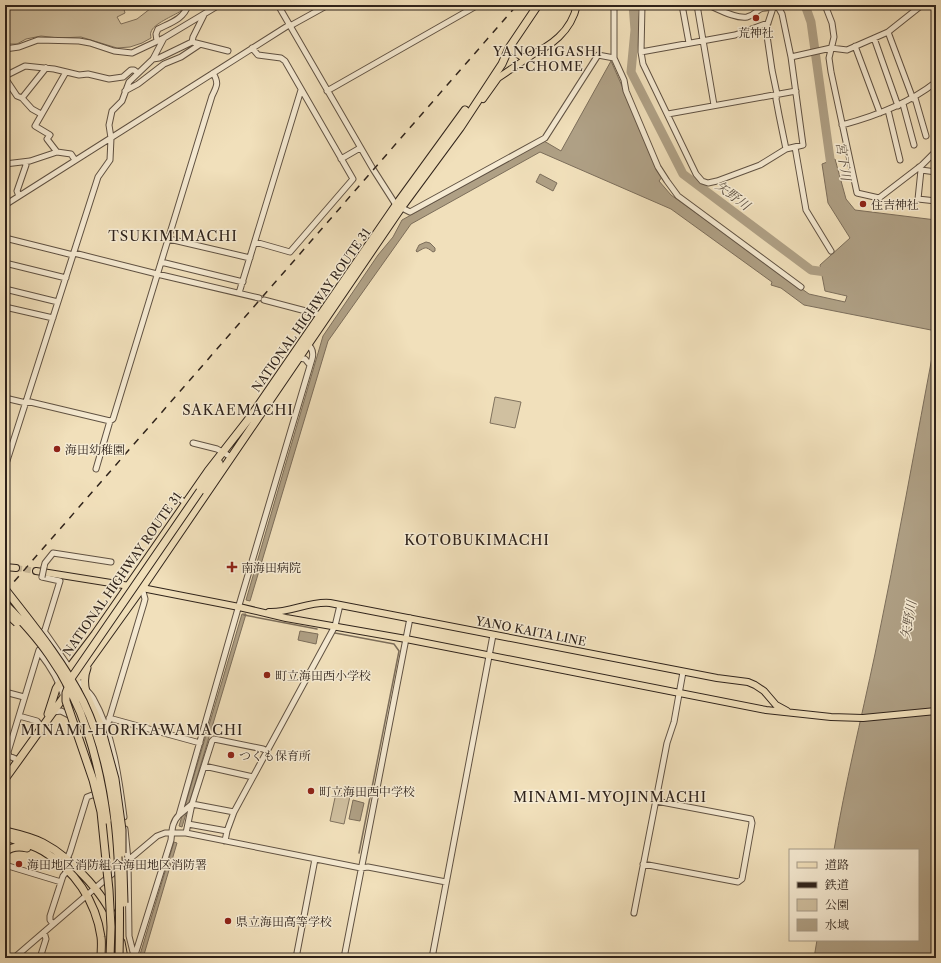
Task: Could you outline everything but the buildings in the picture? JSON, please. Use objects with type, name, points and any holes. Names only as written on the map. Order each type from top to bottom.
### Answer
[{"type":"highway","name":"NATIONAL HIGHWAY ROUTE 31","points":[[42,727],[48,715],[56,689],[70,667],[95,634],[186,503],[227,454],[298,358],[321,315],[454,128],[498,60],[509,48],[538,5]]},
{"type":"highway","name":"NATIONAL HIGHWAY ROUTE 31","points":[[5,780],[52,712],[142,588],[251,416],[306,342],[398,207],[460,128],[502,64],[509,48]]},
{"type":"highway","points":[[110,958],[111,927],[109,890],[101,812],[93,780],[66,701],[66,692],[76,671],[227,454]]},
{"type":"highway","points":[[5,589],[61,663],[78,691],[95,729],[102,754],[116,823],[120,958]]},
{"type":"highway","points":[[5,596],[36,628]]},
{"type":"highway","points":[[5,604],[37,639],[50,656],[76,702],[88,733],[102,785],[109,846],[109,890]]},
{"type":"highway","points":[[5,612],[50,656]]},
{"type":"highway","points":[[98,649],[86,669],[84,676],[85,690],[102,725],[115,779],[122,830],[124,908],[120,958]]},
{"type":"highway","points":[[5,831],[28,837],[44,844],[67,859],[79,870],[105,902],[116,921],[124,958]]},
{"type":"highway","points":[[5,837],[35,847],[55,859],[80,883],[94,909],[101,937],[101,958]]},
{"type":"highway","points":[[5,852],[11,848],[19,846],[45,857],[55,859]]},
{"type":"main road","points":[[509,48],[522,57],[527,57],[554,42],[564,31],[573,17],[577,5]]},
{"type":"main road","points":[[460,128],[498,78],[535,53]]},
{"type":"main road","points":[[5,567],[16,568]]},
{"type":"main road","name":"YANO KAITA LINE","points":[[36,572],[142,588],[240,607],[286,618],[406,639],[679,692],[752,708],[830,717],[863,718],[936,710]]},
{"type":"main road","name":"YANO KAITA LINE","points":[[259,612],[283,612],[321,602],[683,672],[752,683],[762,689],[776,705],[790,713]]},
{"type":"main road","points":[[5,943],[6,958]]},
{"type":"street","points":[[157,41],[156,34],[158,29],[182,17],[188,5]]},
{"type":"street","points":[[5,49],[19,47],[38,40],[79,41],[114,51],[132,53],[164,38],[219,5]]},
{"type":"street","points":[[278,5],[360,148],[398,207],[410,212],[545,138],[598,55],[614,58]]},
{"type":"street","points":[[5,205],[252,48],[328,5]]},
{"type":"street","points":[[327,91],[471,7],[478,5]]},
{"type":"street","points":[[614,5],[614,58],[624,80],[626,91],[658,167],[666,181],[678,196],[801,287]]},
{"type":"street","points":[[642,5],[641,52],[644,64],[696,174],[702,181],[708,183],[760,165],[786,149],[803,145],[791,57],[782,14],[776,7],[764,7],[749,17],[742,17],[708,5]]},
{"type":"street","points":[[682,5],[689,43]]},
{"type":"street","points":[[697,5],[714,105]]},
{"type":"street","points":[[826,5],[832,23],[834,37],[829,58],[831,72],[858,194],[879,198],[920,168],[936,151]]},
{"type":"street","points":[[791,57],[831,48],[848,50],[888,32],[922,5]]},
{"type":"street","points":[[776,7],[766,29],[777,94],[776,98],[786,149]]},
{"type":"street","points":[[153,59],[192,42],[204,14]]},
{"type":"street","points":[[641,52],[736,35],[768,23]]},
{"type":"street","points":[[888,32],[914,98],[926,136]]},
{"type":"street","points":[[5,467],[98,177],[110,160],[111,138],[109,125],[112,112],[122,100],[130,82],[153,59],[164,38]]},
{"type":"street","points":[[874,38],[901,105],[914,145]]},
{"type":"street","points":[[192,42],[199,45],[228,51]]},
{"type":"street","points":[[126,91],[138,84],[164,64],[181,57],[199,45]]},
{"type":"street","points":[[855,46],[880,113]]},
{"type":"street","points":[[252,48],[258,55],[281,58],[285,61],[353,180],[290,252],[254,242]]},
{"type":"street","points":[[41,114],[32,109],[22,98],[18,96],[5,77],[25,66],[46,68],[79,75],[88,74],[110,79],[123,77],[131,70],[138,73]]},
{"type":"street","points":[[22,98],[46,68]]},
{"type":"street","points":[[57,152],[47,139],[50,135],[35,126],[66,72]]},
{"type":"street","points":[[96,469],[110,421],[113,419],[212,96],[216,88],[217,83],[213,73]]},
{"type":"street","points":[[842,125],[863,120],[901,105],[914,98],[936,82]]},
{"type":"street","points":[[239,293],[301,90]]},
{"type":"street","points":[[668,114],[796,91]]},
{"type":"street","points":[[888,110],[900,160]]},
{"type":"street","points":[[795,147],[806,210],[831,250]]},
{"type":"street","points":[[341,159],[360,148]]},
{"type":"street","points":[[5,164],[25,162],[57,152],[70,154],[75,160]]},
{"type":"street","points":[[20,196],[17,191],[26,165],[25,162]]},
{"type":"street","points":[[920,168],[936,172]]},
{"type":"street","points":[[920,168],[918,198],[936,201]]},
{"type":"street","points":[[5,238],[239,293],[321,315]]},
{"type":"street","points":[[168,239],[250,258]]},
{"type":"street","points":[[161,262],[243,282]]},
{"type":"street","points":[[5,263],[66,278]]},
{"type":"street","points":[[5,288],[58,302]]},
{"type":"street","points":[[5,307],[53,318]]},
{"type":"street","points":[[186,833],[200,743],[313,354],[306,342]]},
{"type":"street","points":[[298,358],[307,360],[310,365]]},
{"type":"street","points":[[5,398],[110,421]]},
{"type":"street","points":[[193,443],[227,454]]},
{"type":"street","points":[[177,497],[186,503]]},
{"type":"street","points":[[18,760],[9,756],[8,752],[60,581],[42,577],[44,563],[53,553],[111,562]]},
{"type":"street","points":[[134,957],[129,936],[128,860],[120,778],[102,725],[108,724],[144,603],[142,588]]},
{"type":"street","points":[[225,841],[234,812],[335,626],[340,605]]},
{"type":"street","points":[[344,958],[410,618]]},
{"type":"street","points":[[44,631],[85,690]]},
{"type":"street","points":[[432,958],[493,635]]},
{"type":"street","points":[[39,652],[60,683],[85,758],[94,794],[106,879]]},
{"type":"street","points":[[634,913],[667,743],[674,722],[683,672]]},
{"type":"street","points":[[5,692],[24,697]]},
{"type":"street","points":[[52,712],[61,711],[71,716]]},
{"type":"street","points":[[19,716],[37,721],[42,727]]},
{"type":"street","points":[[109,718],[200,743]]},
{"type":"street","points":[[180,814],[194,782],[204,766],[214,739],[267,751]]},
{"type":"street","points":[[204,766],[253,777]]},
{"type":"street","points":[[67,859],[87,798],[94,794]]},
{"type":"street","points":[[643,864],[738,882],[742,879],[752,823],[750,819],[656,801]]},
{"type":"street","points":[[134,957],[171,840],[172,825],[175,819],[191,806],[234,812]]},
{"type":"street","points":[[188,824],[227,831]]},
{"type":"street","points":[[14,958],[128,860],[157,836],[165,833],[186,833],[361,868],[368,867],[446,882]]},
{"type":"street","points":[[296,958],[314,859]]},
{"type":"street","points":[[5,865],[61,882]]},
{"type":"street","points":[[53,924],[50,916],[63,876],[68,870]]},
{"type":"street","points":[[40,958],[46,939],[44,932]]},
{"type":"green space","points":[[5,5],[122,5],[125,13],[117,17],[121,24],[137,19],[155,5],[182,5],[181,11],[155,26],[151,33],[151,38],[130,47],[117,48],[81,37],[59,38],[41,36],[26,39],[17,44],[5,44]]},
{"type":"green space","points":[[495,397],[521,402],[515,428],[490,423]]},
{"type":"green space","points":[[336,793],[350,796],[344,824],[330,821]]},
{"type":"water","points":[[611,61],[662,177],[659,181],[671,195],[809,294],[845,302],[847,296],[825,291],[820,265],[850,238],[828,203],[822,164],[835,159],[846,199],[855,210],[936,220],[936,331],[804,305],[781,288],[771,285],[772,282],[671,209],[540,152],[411,224],[328,341],[250,601],[246,600],[323,336],[378,255],[393,237],[402,220],[544,141],[561,151]]},
{"type":"water","points":[[540,174],[557,183],[553,191],[536,182]]},
{"type":"water","points":[[426,242],[430,243],[435,248],[435,251],[433,252],[425,248],[417,252],[416,251],[419,245]]},
{"type":"water","points":[[936,336],[936,958],[814,958],[817,941],[919,941],[919,849],[834,849],[848,776],[875,654]]},
{"type":"water","points":[[242,614],[246,614],[182,827],[179,826]]},
{"type":"water","points":[[300,631],[318,634],[316,644],[298,640]]},
{"type":"water","points":[[353,800],[364,803],[360,821],[349,819]]},
{"type":"water","points":[[174,842],[177,843],[143,958],[139,958]]},
{"type":"waterway","name":"矢野川","points":[[633,5],[635,30],[631,72],[683,174],[811,270],[833,273]]},
{"type":"waterway","name":"宮下川","points":[[805,5],[811,22],[832,173]]},
{"type":"waterway","points":[[244,615],[317,629]]},
{"type":"waterway","points":[[335,633],[394,644],[399,651],[359,853]]},
{"type":"tunnel","points":[[16,568],[36,571]]},
{"type":"railway","points":[[5,592],[517,5]]},
{"type":"place","name":"荒神社","points":[[756,18]]},
{"type":"place","name":"住吉神社","points":[[863,204]]},
{"type":"place","name":"海田幼稚園","points":[[57,449]]},
{"type":"place","name":"南海田病院","points":[[232,567]]},
{"type":"place","name":"町立海田西小学校","points":[[267,675]]},
{"type":"place","name":"つくも保育所","points":[[231,755]]},
{"type":"place","name":"町立海田西中学校","points":[[311,791]]},
{"type":"place","name":"海田地区消防組合海田地区消防署","points":[[19,864]]},
{"type":"place","name":"県立海田高等学校","points":[[228,921]]},
{"type":"district","name":"YANOHIGASHI 1-CHOME","points":[[548,58]]},
{"type":"district","name":"TSUKIMIMACHI","points":[[173,236]]},
{"type":"district","name":"SAKAEMACHI","points":[[238,410]]},
{"type":"district","name":"KOTOBUKIMACHI","points":[[477,540]]},
{"type":"district","name":"MINAMI-HORIKAWAMACHI","points":[[132,730]]},
{"type":"district","name":"MINAMI-MYOJINMACHI","points":[[610,797]]}]
